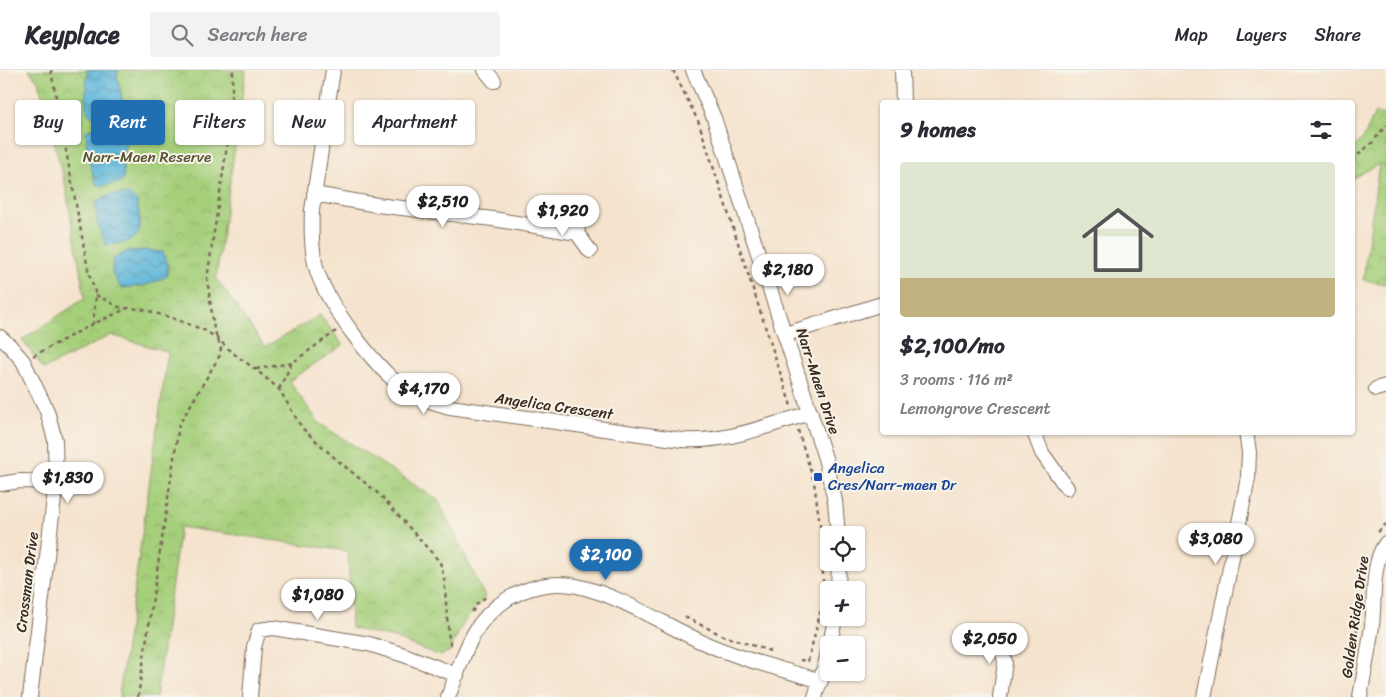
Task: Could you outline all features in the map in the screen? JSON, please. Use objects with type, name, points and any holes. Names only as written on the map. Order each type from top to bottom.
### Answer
[{"type":"street","name":"Angelica Crescent","points":[[333,70],[314,194],[311,228],[313,254],[317,271],[327,295],[371,356],[392,379],[411,393],[428,401],[450,407],[695,441],[729,438],[811,413]]},
{"type":"street","points":[[485,70],[494,81]]},
{"type":"street","name":"Narr-Maen Drive","points":[[692,70],[714,118],[786,334],[830,475],[837,526]]},
{"type":"street","points":[[902,70],[903,100]]},
{"type":"street","points":[[314,194],[377,206],[493,219],[577,233]]},
{"type":"street","points":[[580,211],[577,233],[590,251]]},
{"type":"street","points":[[786,334],[880,305]]},
{"type":"street","name":"Crossman Drive","points":[[0,337],[23,361],[47,411],[55,440],[56,482],[30,697]]},
{"type":"street","points":[[1035,435],[1042,453],[1067,488]]},
{"type":"street","points":[[1204,697],[1248,478],[1249,452],[1246,435]]},
{"type":"street","points":[[0,484],[20,481],[56,482]]},
{"type":"street","name":"Golden Ridge Drive","points":[[1360,697],[1372,625],[1377,565],[1381,549],[1386,543]]},
{"type":"street","points":[[448,697],[473,635],[489,614],[504,601],[522,592],[556,584],[578,586],[612,598],[726,652],[820,681]]},
{"type":"street","points":[[250,697],[254,647],[259,630],[274,628],[369,644],[457,675]]},
{"type":"street","points":[[998,632],[1005,662],[1000,697]]},
{"type":"street","points":[[815,697],[821,681]]},
{"type":"path","points":[[51,70],[88,269],[96,295],[93,324]]},
{"type":"path","points":[[138,697],[179,424],[220,355],[221,348],[217,338],[207,279],[230,126],[233,70]]},
{"type":"path","points":[[673,70],[699,123],[814,482],[823,547],[822,602],[808,661],[793,658]]},
{"type":"path","points":[[1355,157],[1373,142],[1386,125]]},
{"type":"path","points":[[96,295],[119,307],[142,309],[204,330],[217,338],[279,389],[302,428],[380,495],[440,562],[444,578],[449,640],[453,650],[456,642]]},
{"type":"path","points":[[23,361],[128,308]]},
{"type":"path","points":[[279,389],[292,363],[346,323]]},
{"type":"path","points":[[256,369],[292,363]]},
{"type":"path","points":[[468,618],[477,604],[491,594]]},
{"type":"path","points":[[677,614],[724,636],[777,654]]},
{"type":"green space","name":"Narr-Maen Reserve","points":[[29,70],[246,70],[242,100],[175,100],[175,145],[235,145],[216,278],[265,347],[320,315],[343,345],[289,381],[319,423],[438,500],[485,597],[464,622],[449,652],[440,655],[435,654],[394,638],[351,628],[348,551],[180,527],[156,697],[119,697],[168,352],[111,335],[44,369],[22,340],[85,298],[65,184],[55,145],[81,145],[81,100],[43,100],[38,81]]},
{"type":"green space","points":[[1375,113],[1386,115],[1386,284],[1363,280],[1379,164],[1355,177],[1355,146],[1364,137]]},
{"type":"water","points":[[87,70],[119,70],[117,75],[122,100],[91,100],[91,116],[86,102]]},
{"type":"water","points":[[91,129],[91,145],[126,145],[122,159],[124,176],[122,182],[102,186],[96,184],[87,155],[86,131]]},
{"type":"water","points":[[128,194],[137,201],[140,220],[139,231],[133,239],[126,242],[105,244],[98,226],[95,203],[110,195]]},
{"type":"water","points":[[146,250],[163,252],[168,266],[167,276],[145,285],[121,288],[112,273],[113,259],[128,251]]},
{"type":"place","name":"Angelica Cres/Narr-maen Dr","points":[[818,477]]}]
